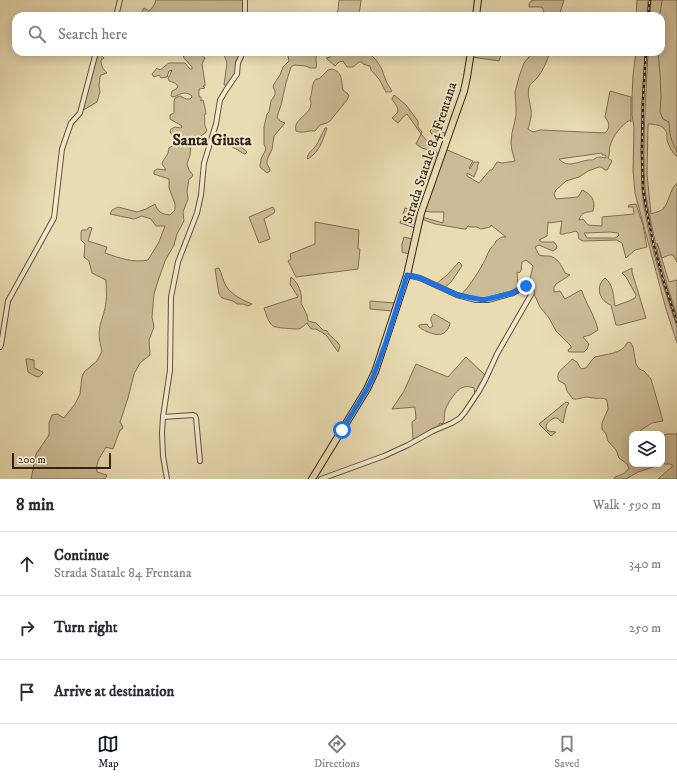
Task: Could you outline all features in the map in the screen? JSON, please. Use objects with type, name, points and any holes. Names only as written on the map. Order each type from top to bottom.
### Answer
[{"type":"main road","points":[[476,12],[478,0]]},
{"type":"main road","name":"Strada Statale 84 Frentana","points":[[312,479],[372,380],[386,342],[407,275],[421,213],[464,91],[470,56]]},
{"type":"street","points":[[117,12],[120,0]]},
{"type":"street","points":[[245,0],[245,12]]},
{"type":"street","points":[[0,347],[8,301],[54,218],[62,149],[71,123],[80,113],[95,56]]},
{"type":"street","points":[[167,479],[162,441],[163,417],[170,370],[171,297],[178,262],[197,213],[201,195],[204,162],[216,124],[220,100],[237,74],[238,63],[241,56]]},
{"type":"street","points":[[321,479],[384,456],[460,418],[482,385],[497,354],[532,293],[531,289],[526,286],[513,293],[488,300],[476,300],[457,295],[420,278],[407,275]]},
{"type":"street","points":[[163,417],[195,416],[200,461]]},
{"type":"street","points":[[317,470],[321,474],[328,477]]},
{"type":"shaded area","points":[[156,0],[242,0],[244,12],[142,12],[144,8],[149,11]]},
{"type":"shaded area","points":[[339,0],[361,0],[359,12],[337,12]]},
{"type":"shaded area","points":[[564,0],[560,12],[544,12],[542,7],[529,7],[531,1]]},
{"type":"shaded area","points":[[637,0],[648,0],[647,12],[636,12]]},
{"type":"shaded area","points":[[651,0],[677,0],[677,157],[669,145],[665,129],[658,125],[648,124],[647,174],[651,214],[663,209],[672,189],[677,183],[677,262],[673,255],[662,258],[657,243],[669,282],[677,280],[677,316],[656,246],[645,189],[644,138],[648,56],[665,56],[665,12],[650,12]]},
{"type":"shaded area","points":[[97,56],[102,56],[104,58],[101,60],[101,64],[107,73],[101,75],[100,77],[100,92],[97,102],[80,112]]},
{"type":"shaded area","points":[[183,56],[202,56],[205,58],[202,64],[205,83],[205,86],[203,86],[205,88],[199,89],[199,97],[201,97],[201,101],[203,100],[205,108],[206,114],[204,115],[207,130],[191,145],[187,164],[193,175],[189,179],[187,191],[188,199],[183,212],[184,221],[177,234],[174,245],[165,261],[154,294],[152,317],[154,327],[149,340],[150,355],[140,363],[134,374],[120,422],[123,427],[120,430],[113,449],[106,447],[98,462],[97,472],[107,475],[105,479],[31,479],[36,454],[49,435],[49,423],[52,415],[57,414],[64,418],[75,404],[80,394],[82,376],[85,371],[97,361],[102,351],[99,332],[106,302],[106,280],[92,273],[89,261],[84,257],[85,244],[81,240],[82,230],[87,230],[89,227],[92,228],[88,241],[107,247],[105,253],[131,260],[148,260],[159,242],[165,226],[156,226],[151,219],[142,216],[134,219],[110,214],[112,210],[118,207],[137,212],[155,204],[157,209],[164,214],[170,215],[175,210],[175,204],[169,188],[169,179],[154,174],[154,171],[157,169],[166,170],[162,164],[169,148],[174,145],[173,136],[170,132],[171,129],[175,127],[181,128],[182,126],[170,119],[170,115],[174,113],[175,98],[180,96],[190,99],[192,97],[191,95],[185,93],[172,97],[172,91],[178,87],[176,84],[169,81],[168,78],[172,70],[169,71],[167,77],[161,78],[159,75],[154,77],[152,74],[157,68],[160,70],[169,63],[185,63],[190,69],[192,69]]},
{"type":"shaded area","points":[[224,56],[239,56],[238,67],[231,86],[224,85],[227,63]]},
{"type":"shaded area","points":[[288,56],[316,56],[316,68],[294,65],[291,67],[277,117],[280,121],[285,123],[274,136],[272,149],[267,160],[270,171],[267,173],[260,167],[261,159],[266,149],[264,144],[264,127],[271,101],[275,95],[273,87],[274,84],[283,67],[289,61]]},
{"type":"shaded area","points":[[372,56],[376,59],[380,66],[392,91],[386,92],[379,79],[371,70],[370,66],[359,62],[353,67],[347,67],[343,61],[339,62],[335,66],[326,58]]},
{"type":"shaded area","points":[[472,56],[501,56],[499,61]]},
{"type":"shaded area","points":[[530,56],[548,56],[541,72],[530,84],[528,90],[531,119],[528,129],[533,132],[540,130],[605,133],[609,127],[605,117],[610,91],[631,97],[631,122],[630,120],[624,125],[613,138],[608,158],[612,161],[607,170],[599,167],[588,171],[579,177],[566,181],[556,190],[554,194],[556,199],[578,197],[582,190],[588,193],[594,204],[593,211],[586,212],[580,217],[579,220],[583,219],[588,225],[602,226],[602,217],[634,214],[633,207],[628,207],[629,205],[636,204],[643,225],[647,247],[635,250],[626,258],[622,243],[617,240],[583,241],[579,239],[576,231],[560,234],[562,221],[548,222],[547,236],[539,240],[542,242],[554,242],[557,246],[556,249],[553,251],[539,245],[535,247],[539,255],[554,258],[561,265],[565,273],[570,275],[556,284],[554,287],[554,292],[560,291],[565,299],[581,290],[582,291],[598,330],[583,337],[589,344],[584,352],[568,351],[571,346],[556,331],[549,318],[540,307],[529,284],[533,266],[526,260],[522,262],[521,271],[519,273],[517,272],[518,289],[500,296],[486,299],[476,299],[460,295],[474,279],[496,241],[502,237],[506,237],[491,225],[490,227],[481,229],[468,226],[464,229],[435,224],[421,219],[422,217],[443,223],[444,212],[423,211],[445,149],[473,161],[469,168],[470,169],[474,162],[479,162],[474,177],[467,173],[467,176],[479,183],[490,170],[492,170],[497,162],[502,163],[515,161],[511,143],[516,116],[515,92],[524,63]],"holes":[[[602,153],[602,155],[605,155],[606,158],[597,157],[593,160],[571,164],[567,164],[559,159]],[[584,233],[618,233],[619,235],[615,238],[587,238]]]},
{"type":"shaded area","points":[[635,56],[645,56],[641,151],[644,208],[651,243],[677,327],[677,343],[666,309],[635,193],[633,171],[634,127],[632,115],[633,75]]},
{"type":"shaded area","points":[[328,70],[336,70],[340,75],[343,90],[349,96],[347,100],[330,121],[320,125],[315,131],[296,131],[297,122],[310,108],[310,98],[314,81],[319,79]]},
{"type":"shaded area","points":[[394,95],[406,105],[418,121],[418,127],[422,132],[421,134],[407,114],[398,123],[392,118],[398,112],[397,106],[392,99]]},
{"type":"shaded area","points":[[325,128],[327,128],[320,145],[308,159],[307,158],[310,152],[315,147]]},
{"type":"shaded area","points":[[432,129],[447,134],[444,140],[433,136],[430,131]]},
{"type":"shaded area","points":[[421,134],[439,155],[430,181],[421,175],[427,163],[428,150],[416,144]]},
{"type":"shaded area","points":[[231,136],[235,140],[239,140],[241,147],[247,152],[245,154],[232,147],[228,140]]},
{"type":"shaded area","points":[[273,207],[275,211],[274,213],[264,219],[270,239],[259,243],[249,217]]},
{"type":"shaded area","points":[[405,208],[418,213],[415,228],[400,223]]},
{"type":"shaded area","points":[[315,222],[359,230],[358,249],[360,249],[358,269],[296,277],[288,261],[291,259],[290,254],[315,244]]},
{"type":"shaded area","points":[[404,237],[412,239],[409,254],[402,252]]},
{"type":"shaded area","points":[[459,262],[462,266],[451,282],[444,288],[436,284],[447,275]]},
{"type":"shaded area","points":[[219,268],[228,289],[238,297],[252,304],[248,306],[237,304],[233,301],[222,298],[219,294],[215,269]]},
{"type":"shaded area","points":[[632,268],[646,318],[616,325],[611,305],[601,297],[599,289],[600,285],[605,278],[608,281],[613,291],[615,306],[635,298],[636,295],[626,277],[622,273]]},
{"type":"shaded area","points":[[291,277],[299,288],[301,303],[307,315],[308,321],[316,323],[323,330],[327,331],[340,346],[338,352],[326,335],[316,329],[311,329],[307,323],[299,329],[275,327],[271,325],[264,308],[298,297],[290,284]]},
{"type":"shaded area","points":[[370,301],[395,303],[392,311],[370,309]]},
{"type":"shaded area","points":[[434,314],[450,323],[448,329],[444,333],[432,333],[419,327],[419,325],[427,324],[430,328],[433,326],[431,318]]},
{"type":"shaded area","points":[[627,343],[631,343],[633,347],[636,364],[639,369],[644,371],[651,379],[663,421],[652,423],[641,431],[629,431],[629,467],[653,467],[638,472],[626,479],[614,479],[629,468],[627,464],[619,458],[616,450],[608,441],[606,434],[602,429],[602,423],[608,409],[607,400],[602,398],[587,397],[573,399],[567,391],[565,384],[559,381],[558,374],[561,369],[572,359],[577,362],[581,369],[586,368],[595,357],[618,351],[625,347]]},
{"type":"shaded area","points":[[466,357],[486,376],[475,394],[474,388],[466,387],[459,389],[445,410],[443,424],[440,423],[438,427],[413,440],[412,422],[416,419],[415,407],[392,409],[404,391],[416,364],[448,377]]},
{"type":"shaded area","points":[[26,359],[34,360],[34,368],[43,372],[39,377],[28,372]]},
{"type":"shaded area","points":[[566,402],[569,403],[566,408],[563,423],[557,418],[554,418],[546,425],[548,431],[556,432],[551,436],[539,424]]},
{"type":"shaded area","points":[[677,434],[677,479],[658,479],[673,466],[670,464],[665,464],[665,435]]},
{"type":"waterway","points":[[660,12],[662,0]]},
{"type":"waterway","points":[[658,56],[661,98],[660,112],[663,119],[669,122],[671,137],[677,151]]},
{"type":"railway","points":[[648,12],[650,0]]},
{"type":"railway","points":[[646,56],[643,101],[643,189],[653,242],[677,322]]},
{"type":"district","name":"Santa Giusta","points":[[212,140]]},
{"type":"route","points":[[342,430],[373,377],[386,342],[407,275],[420,278],[457,295],[476,300],[488,300],[513,293],[526,286]]}]
